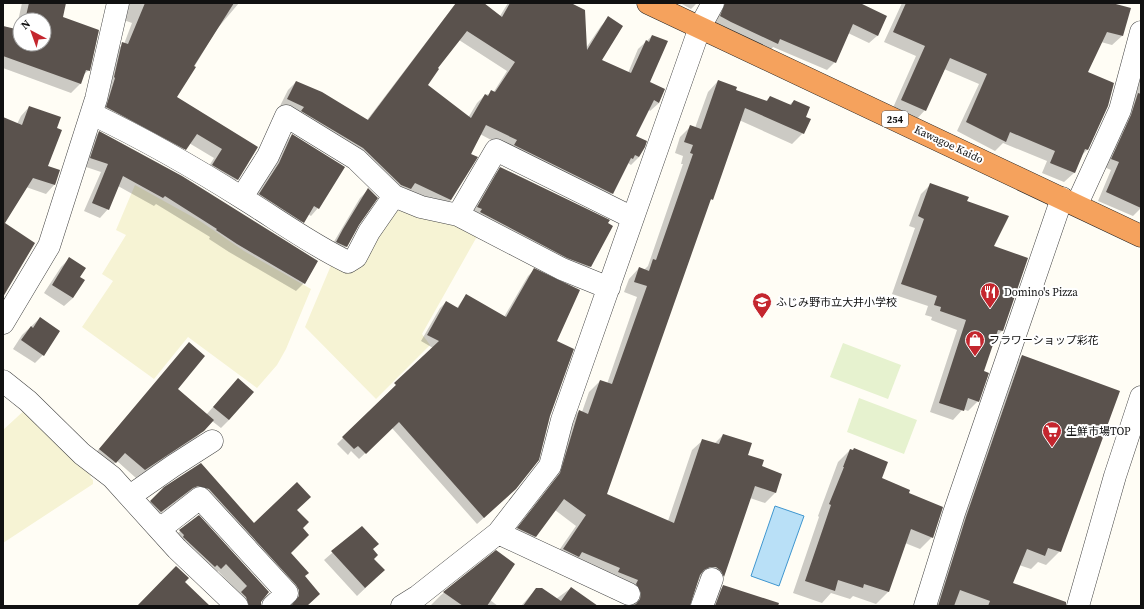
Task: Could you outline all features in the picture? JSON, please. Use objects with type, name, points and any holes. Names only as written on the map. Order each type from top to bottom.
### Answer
[{"type":"highway","name":"Kawagoe Kaido","points":[[648,3],[1141,236]]},
{"type":"street","points":[[3,323],[49,246],[92,114],[118,3]]},
{"type":"street","points":[[417,603],[498,533],[550,466],[562,420],[700,27],[713,3]]},
{"type":"street","points":[[925,606],[954,513],[1069,201],[1120,110],[1141,32]]},
{"type":"street","points":[[92,114],[142,138],[332,254],[348,262],[356,257],[370,232],[394,196]]},
{"type":"street","points":[[242,198],[268,156],[286,116],[356,159],[394,196],[420,207],[458,214],[562,269],[609,288]]},
{"type":"street","points":[[458,214],[496,150],[633,218]]},
{"type":"street","points":[[3,381],[28,401],[82,454],[112,477],[177,549],[237,606]]},
{"type":"street","points":[[1078,606],[1115,476],[1141,397]]},
{"type":"street","points":[[130,496],[212,441]]},
{"type":"street","points":[[160,529],[200,498],[287,593],[273,606]]},
{"type":"street","points":[[498,533],[629,594]]},
{"type":"street","points":[[702,606],[712,578]]},
{"type":"shaded area","points":[[135,185],[200,221],[244,251],[311,289],[286,349],[277,365],[257,388],[188,337],[154,379],[82,327],[113,281],[102,274],[126,235],[116,230]]},
{"type":"shaded area","points":[[394,210],[411,213],[419,210],[479,233],[422,334],[430,345],[376,399],[305,327],[332,263],[351,273]]},
{"type":"shaded area","points":[[28,407],[95,471],[90,477],[93,480],[93,484],[3,543],[3,430]]},
{"type":"green space","points":[[843,343],[901,365],[888,399],[830,377]]},
{"type":"green space","points":[[859,398],[917,420],[904,454],[847,432]]},
{"type":"water","points":[[775,506],[804,516],[779,586],[751,576]]},
{"type":"building","points":[[29,3],[66,3],[63,17],[99,30],[90,71],[86,70],[81,84],[3,56],[3,26],[12,28],[12,52],[52,52],[52,12],[27,12]]},
{"type":"building","points":[[145,3],[234,3],[194,66],[196,67],[177,97],[258,147],[238,180],[212,165],[222,149],[197,134],[186,150],[106,107],[115,78],[122,42],[128,44]]},
{"type":"building","points":[[456,3],[484,3],[502,17],[510,3],[571,3],[585,10],[587,50],[608,16],[623,26],[602,60],[631,73],[646,40],[649,42],[652,35],[668,41],[650,82],[665,89],[659,103],[654,100],[636,136],[647,141],[645,147],[639,157],[635,155],[633,159],[631,158],[613,194],[514,145],[517,140],[486,125],[471,154],[478,157],[451,200],[415,183],[411,189],[401,185],[363,148],[301,111],[304,107],[287,99],[296,81],[322,92],[368,120]],"holes":[[[467,31],[515,62],[495,92],[491,90],[488,96],[485,94],[471,118],[428,85],[439,69],[438,68]]]},
{"type":"building","points":[[725,3],[860,3],[887,16],[878,36],[853,24],[836,63],[780,39],[778,44],[731,22],[720,16]]},
{"type":"building","points":[[906,3],[1112,3],[1131,8],[1123,36],[1107,32],[1088,72],[1114,83],[1108,106],[1088,150],[1085,149],[1075,173],[1050,163],[1055,151],[1010,132],[1006,142],[966,122],[987,74],[950,58],[926,111],[901,100],[925,46],[893,32]]},
{"type":"building","points":[[718,80],[737,87],[736,90],[767,101],[770,96],[791,105],[794,100],[810,107],[806,117],[811,119],[804,134],[745,108],[713,200],[711,199],[607,494],[674,523],[702,439],[719,444],[723,434],[752,443],[748,455],[764,460],[762,466],[782,474],[776,493],[755,486],[724,577],[721,571],[716,567],[710,567],[704,570],[700,575],[690,606],[631,606],[636,604],[640,599],[641,593],[636,584],[638,580],[618,572],[620,568],[582,552],[579,557],[563,549],[586,515],[564,499],[536,537],[517,528],[560,473],[579,410],[588,414],[600,380],[612,384],[647,286],[634,282],[639,267],[649,271],[653,259],[656,260],[693,154],[690,153],[693,145],[684,142],[690,125],[701,129]]},
{"type":"building","points":[[1138,93],[1141,94],[1141,208],[1106,192],[1119,162],[1111,159],[1131,115]]},
{"type":"building","points":[[29,106],[61,117],[57,128],[62,130],[48,166],[60,170],[55,185],[33,178],[5,223],[35,243],[3,297],[3,117],[22,125]]},
{"type":"building","points":[[99,131],[182,176],[318,261],[305,284],[237,244],[216,230],[217,229],[165,196],[163,198],[123,176],[109,210],[92,203],[108,164],[90,158]]},
{"type":"building","points":[[292,134],[345,167],[319,209],[314,206],[304,223],[259,194],[279,163]]},
{"type":"building","points":[[500,167],[610,220],[608,223],[613,226],[591,267],[567,258],[480,212],[482,209],[477,207]]},
{"type":"building","points":[[930,183],[969,197],[967,201],[1009,216],[994,246],[1028,258],[1003,331],[998,330],[984,371],[989,373],[979,402],[968,398],[964,411],[939,403],[966,320],[940,311],[941,307],[934,305],[937,296],[901,284],[924,219],[918,216]]},
{"type":"building","points":[[368,188],[378,198],[359,225],[347,247],[336,242],[343,229]]},
{"type":"building","points":[[69,257],[86,268],[80,277],[85,280],[73,298],[52,285]]},
{"type":"building","points":[[534,268],[580,290],[557,341],[574,349],[550,416],[539,460],[516,489],[484,518],[399,422],[366,454],[358,446],[354,449],[342,437],[396,385],[394,383],[439,341],[427,335],[446,301],[458,308],[466,294],[506,317]]},
{"type":"building","points":[[40,317],[60,331],[44,356],[21,340],[31,326],[33,328]]},
{"type":"building","points":[[189,342],[205,356],[178,389],[214,420],[204,431],[145,470],[125,453],[116,463],[99,449]]},
{"type":"building","points":[[1022,355],[1120,391],[1061,552],[1048,548],[1045,556],[1027,549],[1013,583],[1066,602],[1066,606],[988,606],[990,601],[960,590],[954,606],[938,606],[966,517]]},
{"type":"building","points":[[238,378],[254,392],[229,420],[213,407]]},
{"type":"building","points":[[854,448],[888,462],[882,478],[910,490],[909,493],[943,507],[933,538],[911,529],[889,592],[864,584],[863,588],[838,580],[835,591],[805,581],[831,505],[829,504],[850,449],[853,450]]},
{"type":"building","points":[[201,463],[254,523],[297,482],[311,497],[297,510],[309,522],[303,528],[309,535],[291,553],[309,573],[305,576],[320,594],[307,606],[291,606],[299,596],[299,590],[296,585],[209,489],[198,486],[193,488],[161,512],[150,501],[164,487]]},
{"type":"building","points":[[199,515],[269,592],[261,602],[261,606],[249,606],[246,597],[241,592],[247,586],[226,564],[221,569],[217,565],[215,567],[183,537],[184,535],[179,530]]},
{"type":"building","points":[[362,526],[379,544],[373,549],[378,555],[374,559],[385,570],[365,588],[331,551]]},
{"type":"building","points":[[496,550],[515,564],[487,606],[463,606],[443,592]]},
{"type":"building","points":[[176,566],[189,578],[185,582],[210,606],[137,606]]},
{"type":"building","points":[[723,585],[779,603],[778,606],[715,606]]},
{"type":"building","points":[[571,587],[598,606],[523,606],[536,588],[542,588],[561,601]]},
{"type":"place","name":"Domino's Pizza","points":[[990,309]]},
{"type":"place","name":"ふじみ野市立大井小学校","points":[[762,319]]},
{"type":"place","name":"フラワーショップ彩花","points":[[975,357]]},
{"type":"place","name":"生鮮市場TOP","points":[[1052,448]]}]
